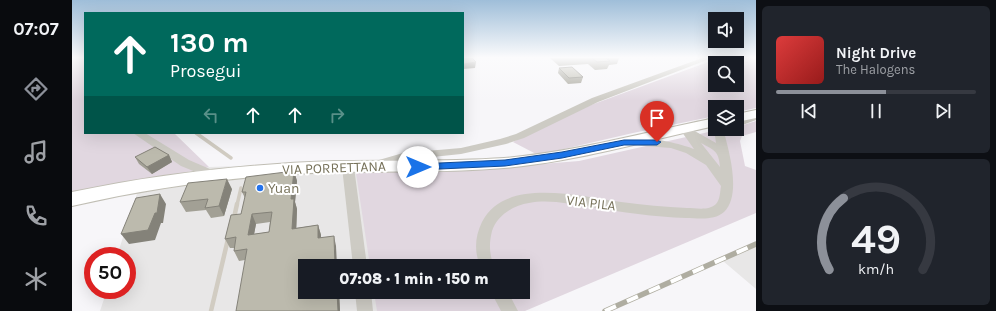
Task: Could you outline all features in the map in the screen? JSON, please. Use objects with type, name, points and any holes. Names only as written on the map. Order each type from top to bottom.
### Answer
[{"type":"main road","points":[[744,117],[756,114]]},
{"type":"main road","name":"VIA PORRETTANA","points":[[72,199],[140,184],[213,175],[370,166],[434,167],[505,163],[562,155],[708,123]]},
{"type":"street","points":[[370,166],[403,158],[461,151],[502,142],[520,136],[595,100],[669,73]]},
{"type":"street","points":[[744,122],[750,120],[756,114]]},
{"type":"street","points":[[684,128],[718,148],[725,155]]},
{"type":"street","points":[[684,128],[726,185]]},
{"type":"street","points":[[140,134],[185,163],[213,175]]},
{"type":"street","points":[[720,136],[725,155],[726,185]]},
{"type":"street","points":[[624,142],[665,143],[678,146],[695,153],[709,162]]},
{"type":"street","points":[[348,167],[359,259]]},
{"type":"street","name":"VIA PILA","points":[[486,259],[483,246],[484,233],[491,219],[504,207],[516,201],[531,198],[554,198],[666,212],[702,214],[714,212],[721,206],[726,197],[726,185]]},
{"type":"street","points":[[364,299],[365,311]]},
{"type":"street","points":[[503,299],[510,311]]},
{"type":"shaded area","points":[[72,73],[84,73],[84,134],[175,134],[209,167],[72,199]]},
{"type":"shaded area","points":[[679,73],[708,73],[708,92],[744,92],[744,73],[756,73],[756,108],[744,111],[744,100],[708,100],[708,117],[538,155],[513,142],[561,116]]},
{"type":"shaded area","points":[[756,121],[756,132],[744,135],[744,125]]},
{"type":"shaded area","points":[[708,132],[708,136],[742,136],[740,141],[745,166],[756,170],[756,213],[525,311],[377,311],[375,299],[530,299],[530,259],[369,259],[356,173],[494,168],[579,161]]},
{"type":"shaded area","points":[[362,162],[377,259],[298,259],[298,299],[384,299],[386,311],[100,311],[104,299],[136,299],[136,247],[120,247],[140,184],[209,167]]},
{"type":"shaded area","points":[[756,246],[756,289],[723,261]]},
{"type":"building","points":[[564,73],[578,73],[583,77],[569,78]]},
{"type":"building","points":[[155,147],[169,155],[147,167],[135,157]]},
{"type":"building","points":[[294,171],[291,199],[294,199],[292,229],[318,225],[318,238],[334,236],[335,259],[298,259],[298,299],[337,299],[338,311],[236,311],[247,249],[234,251],[236,237],[225,239],[231,215],[241,214],[246,192],[242,192],[246,177]],"holes":[[[272,212],[269,232],[248,235],[252,214]]]},
{"type":"building","points":[[227,179],[219,206],[205,208],[208,199],[180,202],[188,183]]},
{"type":"building","points":[[160,194],[157,213],[155,213],[148,230],[121,234],[136,198]]},
{"type":"waterway","points":[[197,134],[231,158]]},
{"type":"waterway","points":[[237,205],[241,188]]},
{"type":"waterway","points":[[234,218],[237,204]]},
{"type":"waterway","points":[[211,311],[228,239]]},
{"type":"railway","points":[[605,311],[756,244]]},
{"type":"place","name":"Yuan","points":[[260,188]]},
{"type":"route","points":[[418,167],[505,163],[597,149],[624,142],[657,142]]}]
